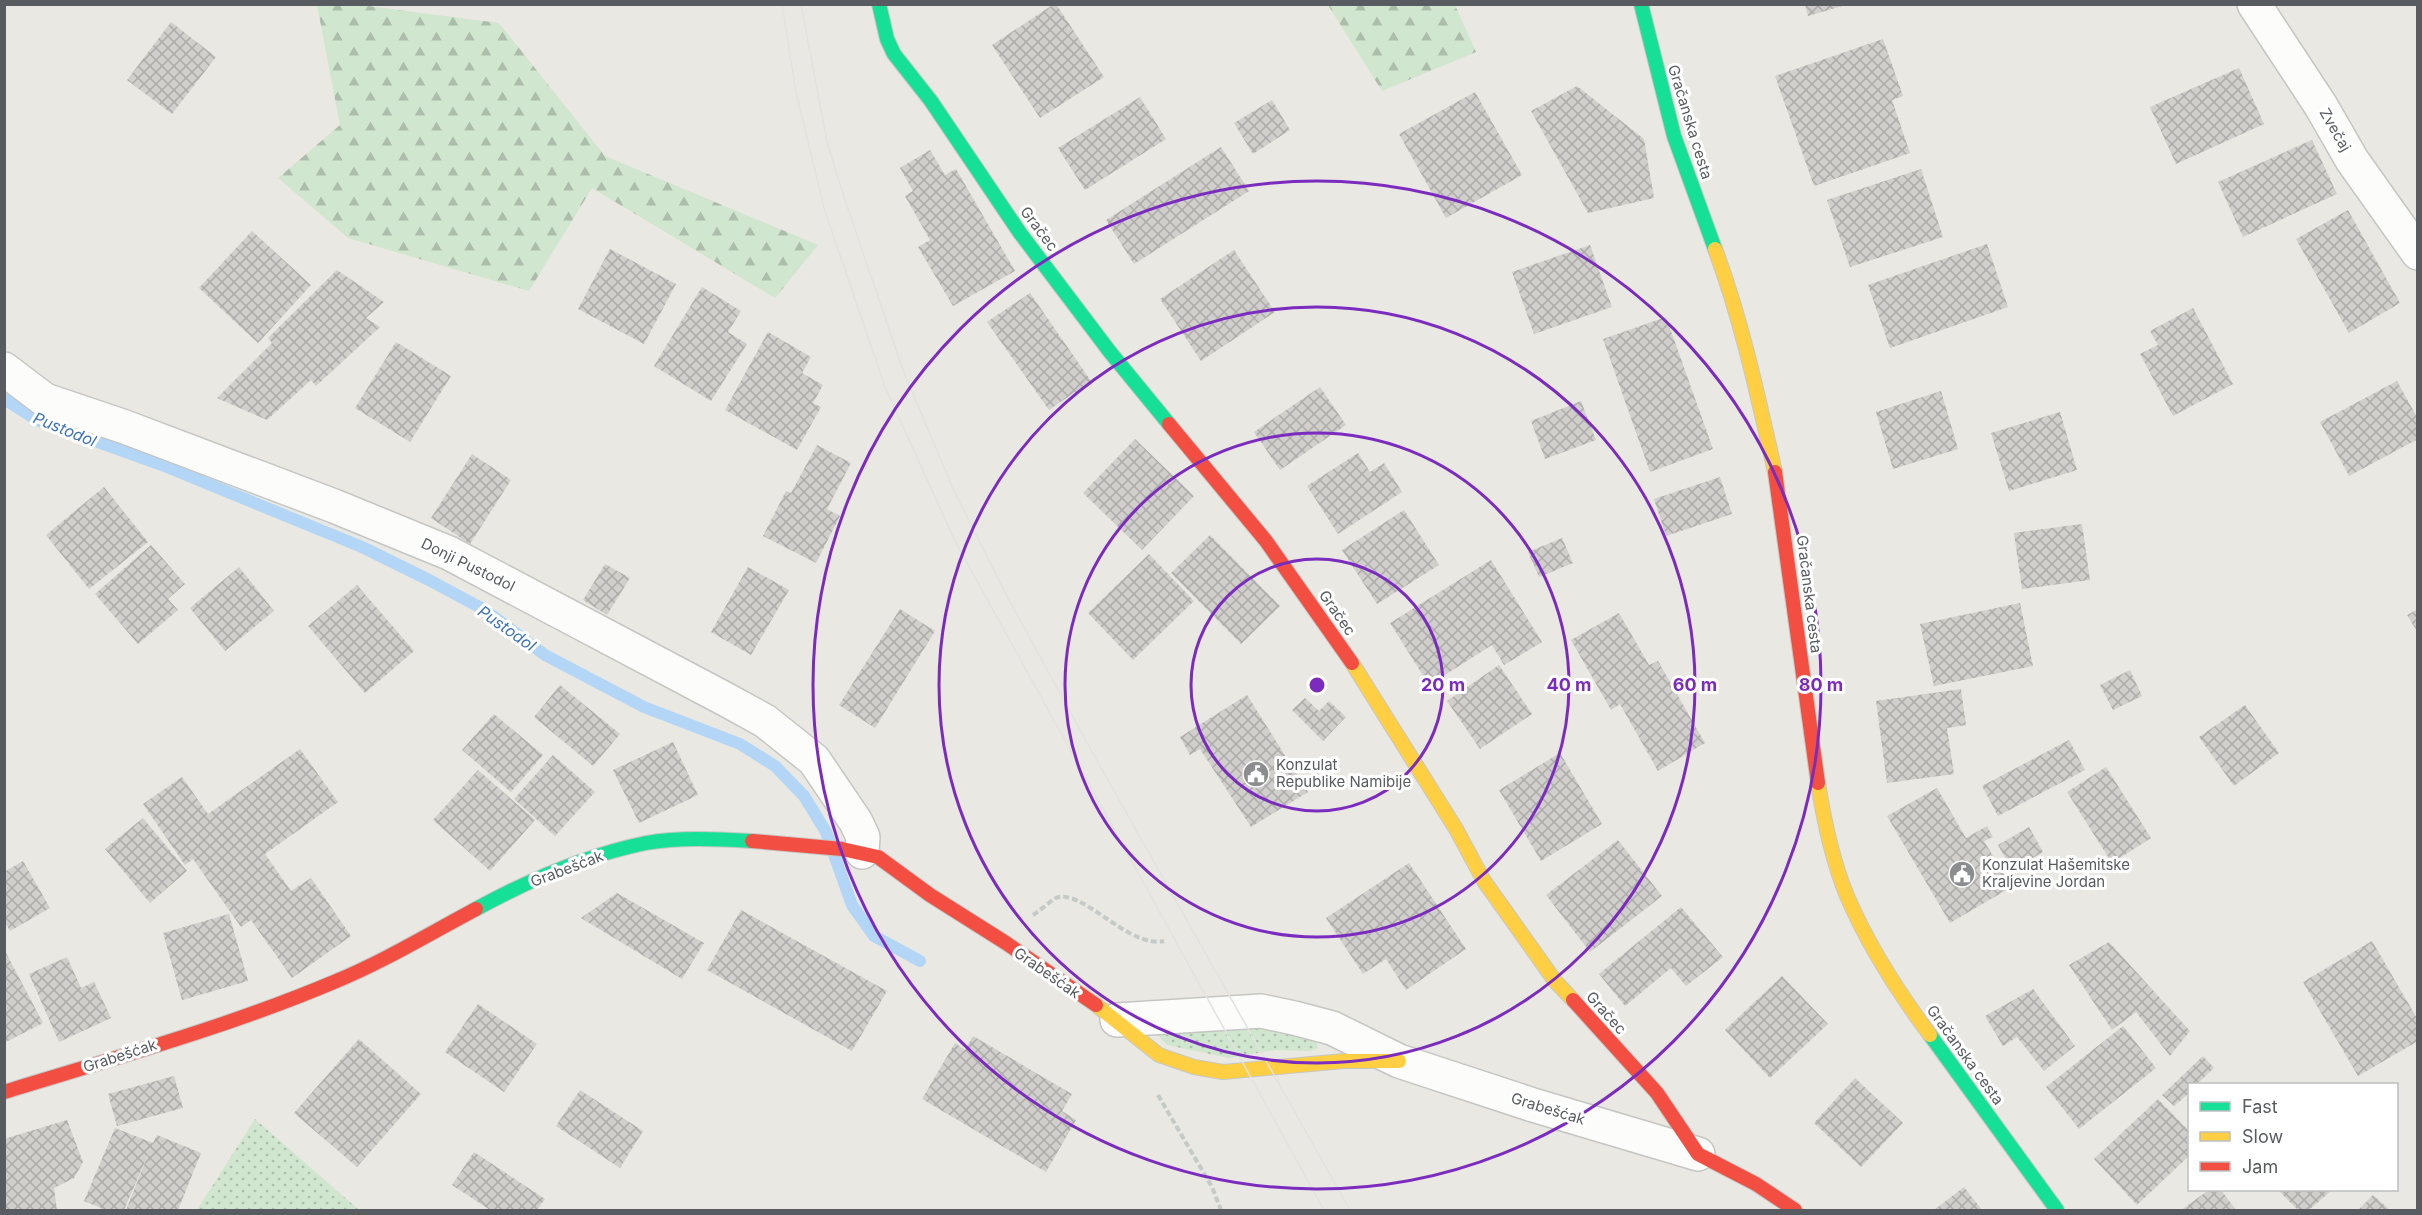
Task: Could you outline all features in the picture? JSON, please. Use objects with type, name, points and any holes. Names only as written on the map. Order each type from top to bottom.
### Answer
[{"type":"street","name":"Gračec","points":[[879,4],[887,39],[894,54],[931,101],[1020,233],[1117,360],[1266,541],[1318,613],[1357,670],[1456,828],[1484,881],[1554,981],[1657,1093],[1698,1154],[1756,1185],[1795,1210]]},
{"type":"street","name":"Gračanska cesta","points":[[1641,4],[1674,136],[1726,277],[1767,428],[1778,484],[1815,773],[1824,819],[1846,893],[1871,944],[1910,1008],[2057,1210]]},
{"type":"street","name":"Zvečaj","points":[[2254,4],[2321,105],[2352,160],[2418,253]]},
{"type":"street","name":"Donji Pustodol","points":[[4,369],[45,400],[125,427],[334,506],[449,553],[765,721],[814,760],[856,822],[863,837],[852,851]]},
{"type":"street","name":"Grabešćak","points":[[4,1092],[219,1026],[335,982],[507,892],[560,869],[648,843],[696,840],[746,841],[852,851],[878,857],[930,895],[993,935],[1129,1031],[1159,1055],[1194,1067],[1222,1072],[1344,1061],[1399,1061]]},
{"type":"street","name":"Grabešćak","points":[[1129,1031],[1262,1011],[1332,1028],[1399,1061],[1533,1105],[1698,1154]]},
{"type":"path","points":[[993,935],[1025,921],[1057,898],[1066,897],[1083,904],[1145,941],[1156,943],[1164,941]]},
{"type":"path","points":[[1129,1031],[1146,1073],[1212,1187],[1221,1210]]},
{"type":"green space","points":[[317,5],[360,5],[499,23],[605,156],[818,245],[775,298],[592,188],[529,291],[348,238],[278,178],[340,125]]},
{"type":"green space","points":[[1328,5],[1455,5],[1476,52],[1382,91]]},
{"type":"green space","points":[[1262,1023],[1310,1037],[1316,1041],[1318,1048],[1310,1051],[1275,1050],[1229,1058],[1167,1045],[1156,1033],[1168,1030],[1210,1031]]},
{"type":"green space","points":[[255,1119],[359,1210],[197,1210]]},
{"type":"building","points":[[1054,4],[1104,77],[1040,118],[992,45]]},
{"type":"building","points":[[1805,4],[1846,4],[1846,5],[1808,16]]},
{"type":"building","points":[[171,22],[216,57],[172,114],[127,80]]},
{"type":"building","points":[[1883,39],[1903,96],[1892,100],[1910,153],[1814,186],[1775,76]]},
{"type":"building","points":[[2239,68],[2264,124],[2176,164],[2150,107]]},
{"type":"building","points":[[1577,86],[1644,139],[1654,198],[1588,213],[1531,111]]},
{"type":"building","points":[[1475,92],[1522,175],[1446,218],[1399,134]]},
{"type":"building","points":[[1140,97],[1166,139],[1085,190],[1058,148]]},
{"type":"building","points":[[1272,100],[1290,130],[1253,154],[1234,123]]},
{"type":"building","points":[[2312,140],[2337,194],[2243,237],[2218,182]]},
{"type":"building","points":[[1221,147],[1249,191],[1134,264],[1106,220]]},
{"type":"building","points":[[930,150],[945,175],[956,169],[1015,271],[953,306],[918,247],[930,240],[905,196],[913,191],[900,168]]},
{"type":"building","points":[[1921,169],[1943,237],[1850,267],[1827,200]]},
{"type":"building","points":[[2348,210],[2400,303],[2349,333],[2296,239]]},
{"type":"building","points":[[252,231],[311,285],[258,343],[199,288]]},
{"type":"building","points":[[1987,244],[2008,307],[1890,348],[1868,285]]},
{"type":"building","points":[[1590,245],[1612,307],[1534,334],[1512,272]]},
{"type":"building","points":[[610,249],[676,284],[644,344],[578,309]]},
{"type":"building","points":[[1234,250],[1275,312],[1201,361],[1160,299]]},
{"type":"building","points":[[337,270],[384,302],[366,318],[380,327],[316,386],[311,380],[267,420],[217,398],[272,343],[268,338]]},
{"type":"building","points":[[702,287],[741,311],[728,332],[747,344],[711,401],[654,366]]},
{"type":"building","points":[[1030,293],[1091,381],[1049,410],[987,322]]},
{"type":"building","points":[[2193,308],[2233,384],[2173,416],[2140,354],[2158,345],[2150,331]]},
{"type":"building","points":[[1666,317],[1713,449],[1650,472],[1603,339]]},
{"type":"building","points":[[768,332],[811,357],[802,373],[823,385],[813,403],[821,407],[797,450],[725,410]]},
{"type":"building","points":[[396,342],[451,376],[410,442],[355,408]]},
{"type":"building","points":[[2397,381],[2418,419],[2418,439],[2349,476],[2320,422]]},
{"type":"building","points":[[1320,387],[1346,425],[1280,470],[1254,432]]},
{"type":"building","points":[[1941,391],[1958,449],[1893,469],[1876,412]]},
{"type":"building","points":[[1581,401],[1596,440],[1545,459],[1531,421]]},
{"type":"building","points":[[2060,412],[2077,470],[2009,491],[1991,433]]},
{"type":"building","points":[[1135,439],[1194,496],[1142,550],[1083,493]]},
{"type":"building","points":[[817,445],[851,463],[827,509],[840,516],[816,563],[763,536],[786,491],[791,493]]},
{"type":"building","points":[[1358,453],[1370,472],[1384,463],[1402,492],[1338,534],[1307,486]]},
{"type":"building","points":[[472,454],[511,480],[470,544],[431,518]]},
{"type":"building","points":[[1720,477],[1732,514],[1666,536],[1654,499]]},
{"type":"building","points":[[104,487],[148,542],[89,589],[46,535]]},
{"type":"building","points":[[1404,510],[1439,565],[1377,604],[1342,550]]},
{"type":"building","points":[[2082,524],[2090,580],[2022,589],[2014,533]]},
{"type":"building","points":[[1210,535],[1280,606],[1241,644],[1171,573]]},
{"type":"building","points":[[1562,538],[1573,563],[1539,577],[1528,552]]},
{"type":"building","points":[[151,545],[185,584],[168,599],[178,610],[138,644],[95,594]]},
{"type":"building","points":[[1149,554],[1194,601],[1133,660],[1088,613]]},
{"type":"building","points":[[1491,560],[1542,642],[1504,665],[1492,645],[1429,685],[1390,623]]},
{"type":"building","points":[[605,564],[630,578],[607,615],[583,600]]},
{"type":"building","points":[[239,567],[274,611],[225,651],[190,608]]},
{"type":"building","points":[[748,567],[789,590],[751,655],[711,632]]},
{"type":"building","points":[[357,585],[414,651],[365,693],[308,626]]},
{"type":"building","points":[[2020,603],[2033,666],[1934,686],[1920,624]]},
{"type":"building","points":[[900,609],[935,631],[875,728],[839,705]]},
{"type":"building","points":[[2418,609],[2418,633],[2407,615]]},
{"type":"building","points":[[1619,613],[1649,665],[1658,661],[1705,743],[1658,771],[1620,704],[1611,710],[1571,640]]},
{"type":"building","points":[[1499,665],[1532,714],[1480,749],[1447,701]]},
{"type":"building","points":[[2130,670],[2142,696],[2113,710],[2100,685]]},
{"type":"building","points":[[560,685],[620,734],[593,766],[534,717]]},
{"type":"building","points":[[1961,689],[1966,725],[1947,728],[1954,774],[1887,783],[1876,701]]},
{"type":"building","name":"Konzulat Republike Namibije","points":[[1247,695],[1308,792],[1251,827],[1200,749],[1190,755],[1180,737]]},
{"type":"building","points":[[1305,698],[1319,711],[1329,701],[1346,717],[1323,741],[1292,710]]},
{"type":"building","points":[[2245,705],[2279,753],[2234,786],[2199,737]]},
{"type":"building","points":[[494,714],[543,755],[511,792],[462,750]]},
{"type":"building","points":[[2069,740],[2085,770],[1998,816],[1982,786]]},
{"type":"building","points":[[673,742],[698,795],[639,823],[613,770]]},
{"type":"building","points":[[300,749],[338,802],[265,854],[291,891],[311,878],[351,936],[292,978],[251,920],[241,927],[193,859],[185,865],[143,804],[182,777],[208,814]]},
{"type":"building","points":[[1560,753],[1602,824],[1541,861],[1499,790]]},
{"type":"building","points":[[553,755],[595,792],[555,836],[514,799]]},
{"type":"building","points":[[2106,767],[2151,838],[2112,863],[2067,792]]},
{"type":"building","points":[[478,770],[535,820],[490,871],[433,820]]},
{"type":"building","points":[[1937,788],[1966,838],[1987,826],[1993,837],[1984,841],[2005,876],[2014,872],[2020,882],[1950,923],[1887,816]]},
{"type":"building","points":[[143,818],[187,871],[150,903],[105,849]]},
{"type":"building","points":[[2029,827],[2043,852],[2012,870],[1998,845]]},
{"type":"building","points":[[1618,840],[1662,896],[1590,952],[1546,895]]},
{"type":"building","points":[[23,861],[50,908],[10,931],[4,921],[4,872]]},
{"type":"building","points":[[1409,863],[1466,949],[1406,990],[1386,959],[1363,974],[1326,918]]},
{"type":"building","points":[[617,893],[704,943],[682,979],[581,918]]},
{"type":"building","points":[[1681,907],[1723,957],[1686,986],[1671,968],[1625,1006],[1599,974]]},
{"type":"building","points":[[741,910],[887,991],[852,1051],[707,970]]},
{"type":"building","points":[[229,914],[248,981],[182,1000],[163,933]]},
{"type":"building","points":[[2372,941],[2418,1020],[2418,1041],[2358,1076],[2303,982]]},
{"type":"building","points":[[2109,942],[2190,1031],[2170,1056],[2136,1012],[2112,1030],[2069,965]]},
{"type":"building","points":[[4,949],[43,1023],[4,1043]]},
{"type":"building","points":[[67,957],[81,988],[94,982],[111,1018],[59,1042],[29,974]]},
{"type":"building","points":[[1782,976],[1828,1024],[1770,1078],[1725,1030]]},
{"type":"building","points":[[2033,989],[2075,1046],[2044,1071],[2017,1037],[2003,1046],[1985,1016]]},
{"type":"building","points":[[478,1004],[537,1044],[504,1092],[445,1052]]},
{"type":"building","points":[[2123,1026],[2156,1068],[2079,1129],[2046,1087]]},
{"type":"building","points":[[973,1036],[1072,1094],[1062,1111],[1076,1120],[1046,1172],[922,1099],[955,1043],[965,1050]]},
{"type":"building","points":[[359,1039],[421,1094],[357,1167],[294,1113]]},
{"type":"building","points":[[2203,1056],[2214,1068],[2198,1083],[2188,1083],[2188,1094],[2174,1106],[2162,1095]]},
{"type":"building","points":[[174,1076],[183,1108],[117,1126],[108,1094]]},
{"type":"building","points":[[1855,1078],[1903,1123],[1861,1167],[1814,1123]]},
{"type":"building","points":[[580,1090],[643,1131],[620,1168],[556,1126]]},
{"type":"building","points":[[2158,1099],[2188,1130],[2188,1157],[2137,1205],[2094,1159]]},
{"type":"building","points":[[67,1120],[83,1162],[74,1178],[54,1188],[57,1210],[4,1210],[4,1139]]},
{"type":"building","points":[[115,1128],[153,1143],[157,1135],[201,1153],[178,1210],[126,1210],[150,1150],[124,1210],[100,1210],[101,1208],[84,1201]]},
{"type":"building","points":[[474,1152],[545,1199],[537,1210],[490,1210],[452,1185]]},
{"type":"building","points":[[1964,1187],[1982,1210],[1934,1210]]},
{"type":"building","points":[[2208,1191],[2222,1191],[2236,1210],[2181,1210]]},
{"type":"building","points":[[2279,1191],[2331,1191],[2309,1210],[2298,1210]]},
{"type":"building","points":[[2373,1195],[2390,1210],[2358,1210]]},
{"type":"waterway","name":"Pustodol","points":[[4,399],[37,420],[162,465],[362,547],[485,610],[545,655],[644,707],[740,744],[775,766],[804,796],[826,832],[852,905],[874,936],[920,961]]},
{"type":"tram line","points":[[782,4],[796,92],[824,208],[885,387],[955,541],[1324,1210]]},
{"type":"tram line","points":[[801,4],[827,142],[844,197],[903,370],[954,491],[1009,600],[1095,757],[1350,1210]]},
{"type":"traffic: fast","points":[[879,4],[887,39],[894,54],[931,101],[1020,233],[1110,352],[1169,424]]},
{"type":"traffic: fast","points":[[1641,4],[1674,136],[1715,249]]},
{"type":"traffic: fast","points":[[476,909],[559,870],[624,848],[672,840],[752,841]]},
{"type":"traffic: fast","points":[[1930,1035],[2057,1210]]},
{"type":"traffic: slow","points":[[1715,249],[1741,331],[1775,472]]},
{"type":"traffic: slow","points":[[1352,663],[1456,829],[1484,881],[1555,981],[1573,1000]]},
{"type":"traffic: slow","points":[[1818,783],[1829,840],[1847,896],[1884,968],[1930,1035]]},
{"type":"traffic: slow","points":[[1096,1005],[1159,1055],[1194,1067],[1223,1072],[1344,1061],[1399,1061]]},
{"type":"traffic: jam","points":[[1169,424],[1266,541],[1352,663]]},
{"type":"traffic: jam","points":[[1775,472],[1818,783]]},
{"type":"traffic: jam","points":[[752,841],[842,849],[878,857],[930,895],[1006,943],[1096,1005]]},
{"type":"traffic: jam","points":[[4,1092],[170,1041],[294,998],[370,966],[476,909]]},
{"type":"traffic: jam","points":[[1573,1000],[1657,1093],[1698,1154],[1756,1184],[1795,1210]]},
{"type":"place","name":"Konzulat Republike Namibije","points":[[1256,774]]},
{"type":"place","name":"Konzulat Hašemitske Kraljevine Jordan","points":[[1962,874]]}]
